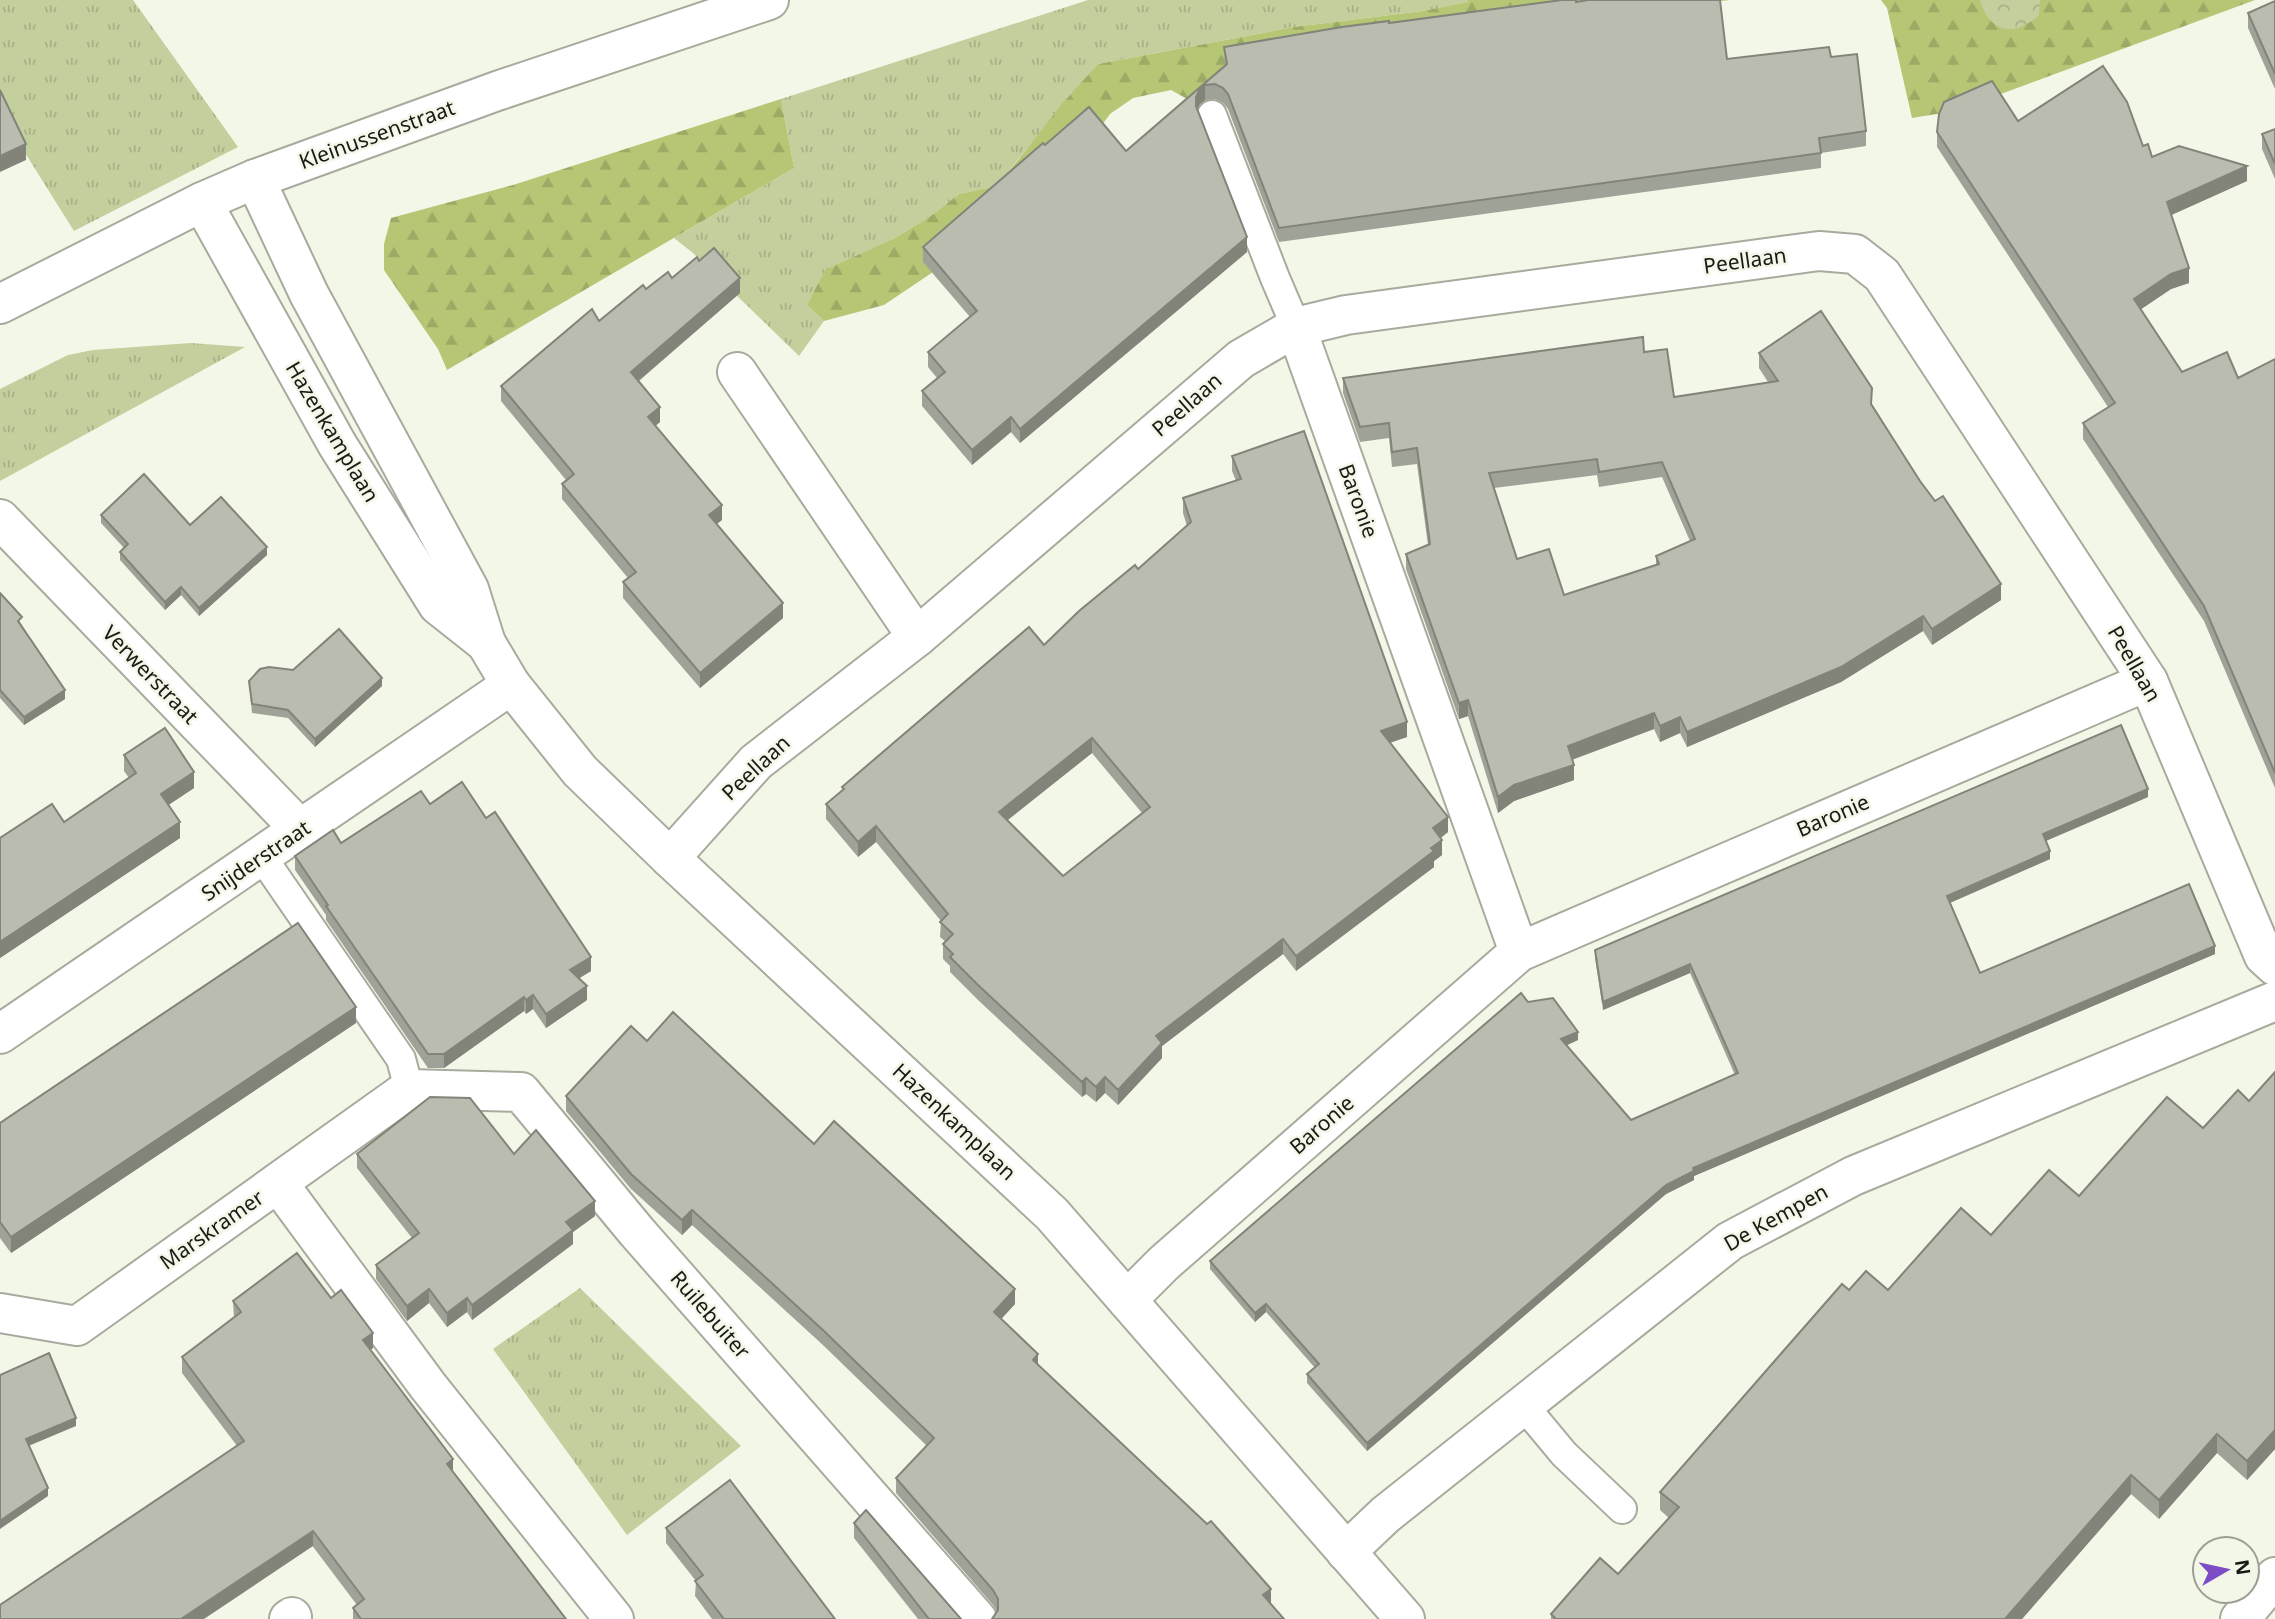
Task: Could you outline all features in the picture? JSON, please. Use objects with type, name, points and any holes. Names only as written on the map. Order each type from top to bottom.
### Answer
[{"type":"street","name":"Kleinussenstraat","points":[[0,304],[202,202],[255,179],[497,91],[769,0]]},
{"type":"street","name":"Hazenkamplaan","points":[[255,179],[309,294],[469,589],[486,643],[511,685],[580,771],[1052,1214],[1405,1619]]},
{"type":"street","name":"Hazenkamplaan","points":[[202,202],[337,444],[438,605],[486,643]]},
{"type":"street","name":"Peellaan","points":[[670,858],[757,762],[918,637],[1241,359],[1296,327],[1346,315],[1819,251],[1855,254],[1882,275],[2148,681],[2264,956],[2275,965]]},
{"type":"street","name":"Baronie","points":[[1296,327],[1519,952]]},
{"type":"street","points":[[737,372],[918,637]]},
{"type":"street","name":"Verwerstraat","points":[[0,519],[301,831]]},
{"type":"street","name":"Baronie","points":[[1127,1300],[1164,1263],[1519,952],[2148,681]]},
{"type":"street","name":"Snijderstraat","points":[[0,1034],[301,831],[511,685]]},
{"type":"street","name":"De Kempen","points":[[1346,1552],[1385,1515],[1730,1241],[1853,1175],[2275,1001]]},
{"type":"street","name":"Marskramer","points":[[0,1313],[77,1326],[409,1088]]},
{"type":"street","name":"Ruilebuiter","points":[[409,1088],[521,1092],[636,1232],[977,1619]]},
{"type":"street","points":[[278,1183],[428,1387],[614,1619]]},
{"type":"street","points":[[2240,1619],[2275,1577]]},
{"type":"lane","points":[[1212,115],[1296,327]]},
{"type":"lane","points":[[262,857],[401,1059],[409,1088]]},
{"type":"lane","points":[[1524,1406],[1564,1454],[1622,1509]]},
{"type":"green space","points":[[0,0],[133,0],[238,147],[74,231],[0,113]]},
{"type":"green space","points":[[1088,0],[1469,2],[1422,11],[1294,27],[1098,64],[996,186],[959,194],[895,238],[825,271],[807,305],[824,321],[799,356],[693,253],[674,238],[794,168],[781,99]]},
{"type":"green space","points":[[1467,0],[1730,0],[1231,56],[1215,79],[1203,120],[1189,100],[1171,90],[1133,98],[1110,114],[1055,190],[884,305],[824,321],[807,305],[825,270],[895,238],[959,194],[996,186],[1098,64],[1294,27],[1422,11],[1468,2]]},
{"type":"green space","points":[[1881,0],[2255,0],[1955,111],[1912,118],[1887,8]]},
{"type":"green space","points":[[1980,0],[2040,0],[2039,15],[2021,27],[2004,28],[1990,20]]},
{"type":"green space","points":[[781,99],[794,168],[447,370],[438,349],[384,270],[384,244],[391,218],[513,185]]},
{"type":"green space","points":[[191,343],[245,347],[0,481],[0,389],[68,355],[93,350]]},
{"type":"green space","points":[[580,1288],[741,1446],[627,1535],[493,1349]]},
{"type":"building","points":[[1562,0],[1720,0],[1727,59],[1829,47],[1831,57],[1857,54],[1866,131],[1819,138],[1821,153],[1279,228],[1228,94],[1215,84],[1205,85],[1196,97],[1196,106],[1247,237],[1020,429],[1011,417],[972,450],[922,391],[945,372],[928,352],[977,311],[923,247],[1043,143],[1045,145],[1089,107],[1126,151],[1227,64],[1224,47],[1342,27]]},
{"type":"building","points":[[2275,1],[2275,74],[2248,13]]},
{"type":"building","points":[[2103,66],[2127,102],[2143,146],[2148,144],[2152,157],[2179,146],[2247,166],[2167,202],[2189,268],[2171,274],[2134,299],[2182,372],[2227,352],[2238,378],[2275,359],[2275,773],[2204,606],[2083,423],[2115,403],[1937,132],[1939,114],[1944,102],[1992,81],[2018,121]]},
{"type":"building","points":[[0,90],[26,144],[0,156]]},
{"type":"building","points":[[2275,129],[2275,164],[2262,134]]},
{"type":"building","points":[[714,248],[740,278],[631,372],[660,407],[648,417],[722,505],[709,515],[783,603],[700,673],[623,582],[636,572],[562,484],[574,474],[501,386],[592,309],[599,321],[643,285],[646,289],[668,272],[672,278],[697,257],[699,261]]},
{"type":"building","points":[[1821,311],[1872,388],[1871,404],[1920,481],[1935,501],[1943,496],[2001,584],[1932,629],[1923,616],[1841,667],[1687,732],[1680,717],[1660,726],[1654,713],[1568,746],[1574,765],[1514,785],[1498,797],[1468,700],[1459,703],[1406,554],[1430,544],[1417,448],[1392,452],[1389,423],[1360,427],[1343,378],[1643,337],[1644,352],[1667,349],[1674,397],[1778,381],[1759,353]],"holes":[[[1597,459],[1599,472],[1662,462],[1695,539],[1656,556],[1659,564],[1564,595],[1549,549],[1517,559],[1489,473]]]},
{"type":"building","points":[[1304,431],[1407,722],[1381,731],[1448,817],[1433,828],[1442,840],[1431,848],[1434,851],[1296,956],[1283,939],[1156,1036],[1162,1043],[1118,1090],[1105,1077],[1096,1087],[1086,1078],[1082,1082],[950,957],[953,954],[943,944],[953,934],[940,922],[948,914],[876,826],[858,842],[826,804],[844,789],[842,787],[1029,627],[1044,645],[1079,611],[1135,565],[1138,569],[1191,522],[1183,498],[1241,479],[1232,456]],"holes":[[[1092,738],[1150,807],[1063,876],[999,812]]]},
{"type":"building","points":[[144,474],[190,525],[221,497],[267,547],[199,608],[181,587],[165,602],[120,552],[128,544],[101,515]]},
{"type":"building","points":[[0,593],[22,617],[18,621],[65,690],[24,717],[0,690]]},
{"type":"building","points":[[339,629],[382,678],[315,739],[288,710],[252,704],[249,681],[260,669],[269,667],[293,670]]},
{"type":"building","points":[[2121,725],[2148,789],[2043,834],[2050,851],[1947,896],[1980,973],[2189,884],[2215,946],[1693,1168],[1694,1171],[1666,1185],[1367,1443],[1307,1374],[1319,1364],[1266,1304],[1255,1313],[1210,1261],[1521,993],[1528,1002],[1553,998],[1578,1032],[1561,1039],[1631,1120],[1738,1073],[1690,964],[1603,1002],[1595,950]]},
{"type":"building","points":[[165,728],[194,772],[161,794],[180,822],[0,942],[0,838],[52,804],[64,822],[136,773],[124,755]]},
{"type":"building","points":[[462,782],[486,818],[495,812],[591,957],[570,970],[587,986],[546,1014],[533,995],[526,1000],[524,997],[444,1054],[428,1054],[326,906],[328,905],[295,856],[333,830],[341,843],[421,791],[430,804]]},
{"type":"building","points":[[298,923],[356,1007],[11,1237],[0,1222],[0,1123]]},
{"type":"building","points":[[673,1012],[814,1144],[834,1121],[1015,1289],[994,1312],[1038,1354],[1033,1360],[1207,1524],[1211,1521],[1271,1589],[1263,1595],[1284,1619],[992,1619],[998,1610],[998,1599],[993,1590],[896,1478],[934,1438],[824,1331],[692,1210],[682,1220],[631,1174],[566,1096],[631,1026],[647,1041]]},
{"type":"building","points":[[2275,1072],[2275,1430],[2247,1461],[2217,1434],[2159,1500],[2131,1475],[2005,1619],[1556,1619],[1551,1614],[1600,1558],[1618,1574],[1679,1507],[1660,1492],[1842,1284],[1849,1290],[1866,1271],[1888,1290],[1961,1208],[1991,1235],[2049,1170],[2079,1196],[2167,1097],[2203,1128],[2238,1090],[2249,1101]]},
{"type":"building","points":[[430,1097],[470,1098],[514,1154],[536,1130],[595,1201],[566,1222],[573,1230],[472,1305],[467,1298],[447,1313],[429,1289],[407,1306],[376,1265],[419,1233],[357,1154]]},
{"type":"building","points":[[297,1253],[331,1298],[341,1290],[373,1333],[363,1340],[453,1459],[447,1464],[566,1619],[361,1619],[353,1608],[364,1599],[313,1531],[181,1619],[0,1619],[0,1605],[244,1441],[182,1357],[241,1312],[233,1301]]},
{"type":"building","points":[[49,1353],[76,1418],[26,1439],[48,1488],[0,1521],[0,1375]]},
{"type":"building","points":[[730,1480],[835,1619],[724,1619],[695,1581],[703,1575],[666,1528]]},
{"type":"building","points":[[866,1510],[961,1619],[929,1619],[854,1523]]}]
